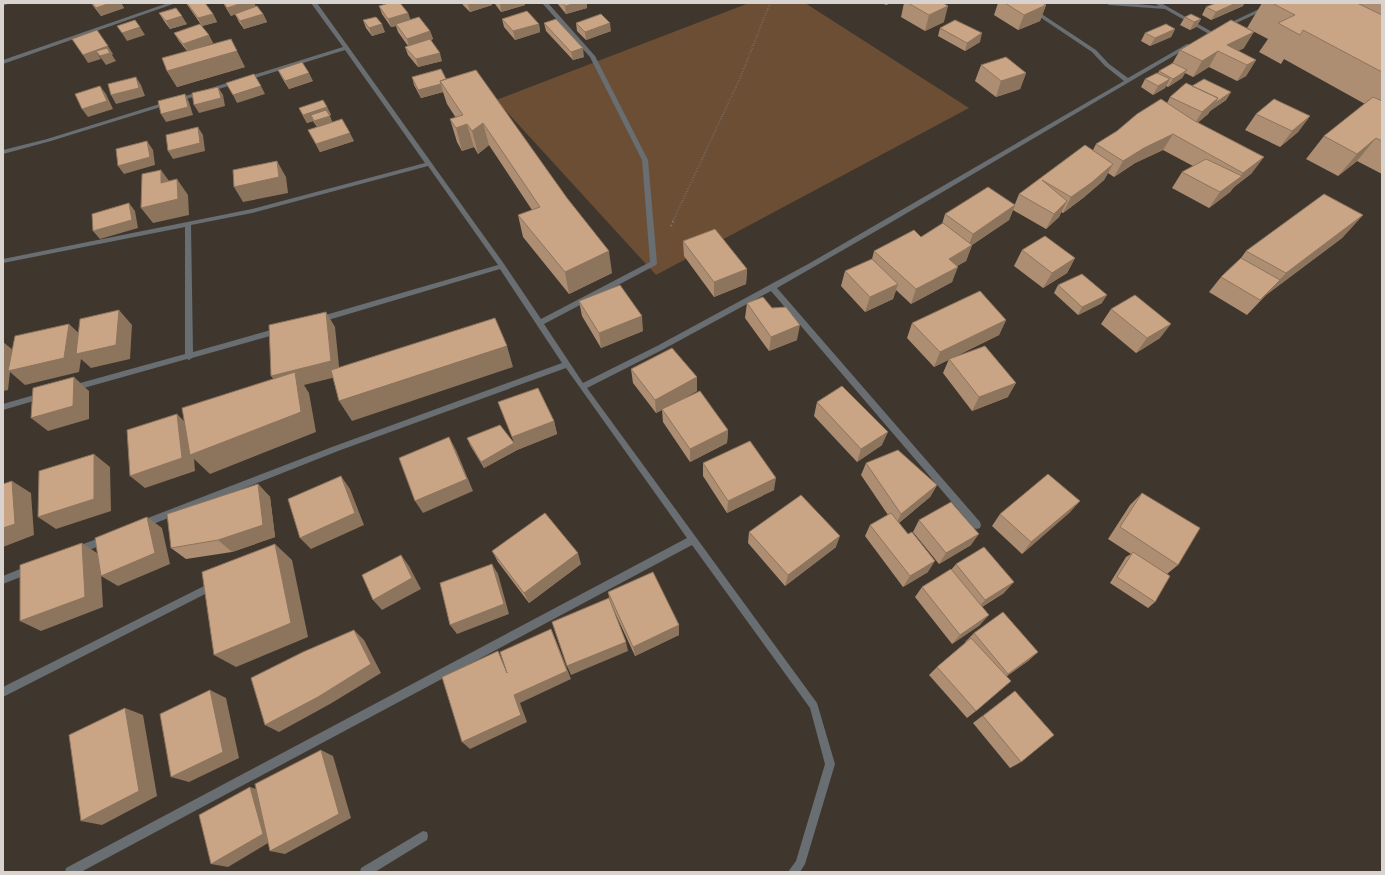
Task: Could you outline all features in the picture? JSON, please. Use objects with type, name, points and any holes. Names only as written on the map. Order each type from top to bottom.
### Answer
[{"type":"street","points":[[3,4],[7,3]]},
{"type":"street","points":[[3,62],[173,3]]},
{"type":"street","points":[[314,3],[502,266],[582,387],[814,706],[830,764],[800,864],[793,872]]},
{"type":"street","points":[[539,323],[654,264],[645,160],[592,56],[545,3]]},
{"type":"street","points":[[1022,3],[1094,51],[1107,65],[1128,80]]},
{"type":"street","points":[[1109,3],[1167,8]]},
{"type":"street","points":[[1158,3],[1211,33]]},
{"type":"street","points":[[1204,36],[1276,3]]},
{"type":"street","points":[[582,387],[663,347],[772,287],[1198,40]]},
{"type":"street","points":[[3,152],[56,138],[346,48]]},
{"type":"street","points":[[3,262],[252,211],[429,164]]},
{"type":"street","points":[[188,224],[189,357]]},
{"type":"street","points":[[306,323],[502,266]]},
{"type":"street","points":[[772,287],[977,525]]},
{"type":"street","points":[[62,391],[284,330]]},
{"type":"street","points":[[136,527],[335,449],[566,364]]},
{"type":"street","points":[[3,407],[48,395]]},
{"type":"street","points":[[69,554],[114,536]]},
{"type":"street","points":[[70,872],[692,540]]},
{"type":"street","points":[[3,580],[40,565]]},
{"type":"street","points":[[3,692],[223,580]]},
{"type":"street","points":[[365,872],[423,836]]},
{"type":"path","points":[[670,227],[741,76],[770,3]]},
{"type":"shaded area","points":[[749,3],[805,3],[969,108],[656,275],[496,100]]},
{"type":"building","points":[[92,3],[110,3],[96,8]]},
{"type":"building","points":[[187,3],[205,3],[213,14],[198,18]]},
{"type":"building","points":[[224,3],[242,3],[227,8]]},
{"type":"building","points":[[389,3],[400,3],[408,13],[388,19],[379,6]]},
{"type":"building","points":[[563,3],[576,3],[565,6]]},
{"type":"building","points":[[908,3],[943,3],[948,6],[929,15]]},
{"type":"building","points":[[1005,3],[1042,3],[1046,5],[1024,15]]},
{"type":"building","points":[[1216,3],[1236,3],[1216,12],[1206,7]]},
{"type":"building","points":[[1272,3],[1357,3],[1382,15],[1382,72],[1303,30],[1300,35],[1278,23],[1295,15]]},
{"type":"building","points":[[257,6],[263,14],[240,21],[235,14]]},
{"type":"building","points":[[176,8],[182,16],[166,21],[159,13]]},
{"type":"building","points":[[527,11],[539,24],[513,31],[502,19]]},
{"type":"building","points":[[601,14],[610,23],[585,32],[576,23]]},
{"type":"building","points":[[1191,14],[1201,19],[1194,22],[1185,17]]},
{"type":"building","points":[[376,17],[382,24],[369,28],[363,20]]},
{"type":"building","points":[[419,17],[430,31],[407,39],[396,24]]},
{"type":"building","points":[[556,19],[583,48],[571,52],[544,23]]},
{"type":"building","points":[[135,20],[140,27],[122,33],[117,26]]},
{"type":"building","points":[[955,20],[982,33],[967,43],[940,28]]},
{"type":"building","points":[[1231,20],[1254,32],[1227,45],[1256,60],[1247,65],[1218,51],[1202,61],[1180,50]]},
{"type":"building","points":[[200,24],[209,35],[183,44],[174,33]]},
{"type":"building","points":[[1166,24],[1175,29],[1155,38],[1145,33]]},
{"type":"building","points":[[97,30],[108,46],[83,55],[72,39]]},
{"type":"building","points":[[231,39],[237,51],[167,71],[162,58]]},
{"type":"building","points":[[430,39],[440,53],[416,59],[405,47]]},
{"type":"building","points":[[107,48],[110,53],[100,56],[96,51]]},
{"type":"building","points":[[1006,57],[1026,73],[1001,81],[981,65]]},
{"type":"building","points":[[302,62],[309,73],[285,81],[278,70]]},
{"type":"building","points":[[1173,63],[1187,70],[1173,79],[1159,71]]},
{"type":"building","points":[[441,69],[446,79],[440,81],[441,84],[418,90],[412,77]]},
{"type":"building","points":[[476,70],[567,198],[609,251],[565,272],[518,215],[540,207],[483,123],[472,131],[467,124],[456,128],[450,119],[463,115],[440,81]]},
{"type":"building","points":[[1157,73],[1170,79],[1158,86],[1145,79]]},
{"type":"building","points":[[254,74],[261,86],[233,95],[226,83]]},
{"type":"building","points":[[136,77],[139,88],[111,95],[108,84]]},
{"type":"building","points":[[1204,79],[1231,92],[1215,103],[1218,98],[1192,86]]},
{"type":"building","points":[[1186,83],[1218,98],[1202,112],[1170,97]]},
{"type":"building","points":[[100,86],[107,101],[82,109],[75,94]]},
{"type":"building","points":[[218,87],[221,98],[194,105],[192,93]]},
{"type":"building","points":[[185,94],[188,107],[161,114],[158,101]]},
{"type":"building","points":[[1373,97],[1382,101],[1382,141],[1376,138],[1357,154],[1324,136]]},
{"type":"building","points":[[1161,99],[1193,120],[1264,157],[1243,173],[1173,134],[1144,148],[1123,161],[1096,144],[1117,131],[1137,114]]},
{"type":"building","points":[[1274,99],[1310,116],[1292,131],[1256,114]]},
{"type":"building","points":[[323,100],[327,107],[303,115],[299,108]]},
{"type":"building","points":[[326,110],[330,116],[314,121],[311,115]]},
{"type":"building","points":[[342,119],[350,133],[316,144],[308,130]]},
{"type":"building","points":[[198,127],[200,143],[168,151],[166,135]]},
{"type":"building","points":[[147,141],[150,157],[118,166],[116,149]]},
{"type":"building","points":[[1085,145],[1113,164],[1091,183],[1071,197],[1042,180],[1067,201],[1054,214],[1019,194]]},
{"type":"building","points":[[1206,159],[1242,176],[1220,192],[1182,172]]},
{"type":"building","points":[[277,161],[279,177],[234,187],[233,170]]},
{"type":"building","points":[[161,170],[161,183],[177,179],[178,199],[141,208],[142,174]]},
{"type":"building","points":[[988,187],[1015,205],[973,234],[945,214]]},
{"type":"building","points":[[1324,194],[1363,215],[1286,273],[1246,251]]},
{"type":"building","points":[[129,203],[132,220],[93,231],[92,214]]},
{"type":"building","points":[[943,223],[972,245],[949,259],[958,267],[916,289],[874,251],[914,230],[921,237]]},
{"type":"building","points":[[715,229],[747,269],[714,282],[683,241]]},
{"type":"building","points":[[1045,236],[1075,258],[1052,273],[1022,250]]},
{"type":"building","points":[[1241,258],[1280,280],[1260,300],[1221,277]]},
{"type":"building","points":[[872,259],[898,284],[870,297],[845,271]]},
{"type":"building","points":[[1082,274],[1107,295],[1082,307],[1058,285]]},
{"type":"building","points":[[620,285],[642,316],[599,333],[579,301]]},
{"type":"building","points":[[980,291],[1006,320],[940,352],[912,323]]},
{"type":"building","points":[[1135,295],[1171,324],[1147,338],[1111,309]]},
{"type":"building","points":[[763,297],[772,308],[786,307],[800,325],[771,337],[747,303]]},
{"type":"building","points":[[119,310],[116,345],[76,354],[80,319]]},
{"type":"building","points":[[326,312],[331,361],[271,376],[269,325]]},
{"type":"building","points":[[495,318],[507,346],[339,401],[331,370]]},
{"type":"building","points":[[69,324],[64,358],[8,371],[15,336]]},
{"type":"building","points":[[985,346],[1016,383],[979,397],[949,359]]},
{"type":"building","points":[[672,348],[697,377],[655,400],[631,369]]},
{"type":"building","points":[[295,372],[301,412],[190,455],[182,408]]},
{"type":"building","points":[[74,377],[73,406],[31,418],[33,388]]},
{"type":"building","points":[[842,386],[888,432],[861,449],[817,402]]},
{"type":"building","points":[[538,388],[554,421],[512,437],[498,402]]},
{"type":"building","points":[[700,391],[728,430],[690,449],[662,409]]},
{"type":"building","points":[[177,414],[182,458],[130,476],[127,430]]},
{"type":"building","points":[[500,425],[514,443],[481,462],[467,438]]},
{"type":"building","points":[[449,437],[467,479],[415,501],[399,458]]},
{"type":"building","points":[[750,441],[776,478],[728,501],[703,463]]},
{"type":"building","points":[[898,450],[937,485],[901,514],[866,463]]},
{"type":"building","points":[[94,454],[94,499],[38,517],[39,471]]},
{"type":"building","points":[[1048,474],[1080,501],[1031,542],[1000,514]]},
{"type":"building","points":[[341,476],[355,513],[300,538],[288,499]]},
{"type":"building","points":[[12,481],[15,524],[3,528],[3,484]]},
{"type":"building","points":[[258,484],[263,525],[218,540],[171,548],[167,514]]},
{"type":"building","points":[[1142,493],[1200,528],[1178,565],[1120,527]]},
{"type":"building","points":[[801,495],[840,536],[788,575],[749,532]]},
{"type":"building","points":[[951,502],[979,534],[946,553],[919,520]]},
{"type":"building","points":[[545,513],[578,553],[524,593],[492,551]]},
{"type":"building","points":[[891,513],[908,534],[912,532],[935,561],[910,576],[870,525]]},
{"type":"building","points":[[147,517],[155,553],[101,576],[95,538]]},
{"type":"building","points":[[82,543],[85,597],[20,621],[20,565]]},
{"type":"building","points":[[275,544],[291,623],[214,655],[202,572]]},
{"type":"building","points":[[984,547],[1014,582],[985,600],[956,564]]},
{"type":"building","points":[[1133,552],[1170,576],[1155,602],[1117,577]]},
{"type":"building","points":[[401,555],[412,578],[373,600],[362,575]]},
{"type":"building","points":[[492,564],[504,604],[450,625],[440,583]]},
{"type":"building","points":[[951,569],[989,615],[960,635],[922,587]]},
{"type":"building","points":[[653,572],[679,625],[633,647],[608,592]]},
{"type":"building","points":[[609,598],[626,642],[567,666],[552,622]]},
{"type":"building","points":[[1003,612],[1038,652],[1008,674],[974,633]]},
{"type":"building","points":[[551,629],[567,671],[514,695],[521,715],[462,742],[442,677],[498,651],[507,673],[500,652]]},
{"type":"building","points":[[354,630],[371,664],[318,697],[265,725],[251,678],[303,652]]},
{"type":"building","points":[[971,638],[1011,681],[976,711],[937,667]]},
{"type":"building","points":[[210,690],[223,752],[171,777],[160,714]]},
{"type":"building","points":[[1015,691],[1054,735],[1021,762],[983,716]]},
{"type":"building","points":[[125,708],[139,791],[81,821],[69,735]]},
{"type":"building","points":[[321,750],[339,814],[270,851],[255,784]]},
{"type":"building","points":[[250,787],[263,834],[211,864],[199,815]]}]
